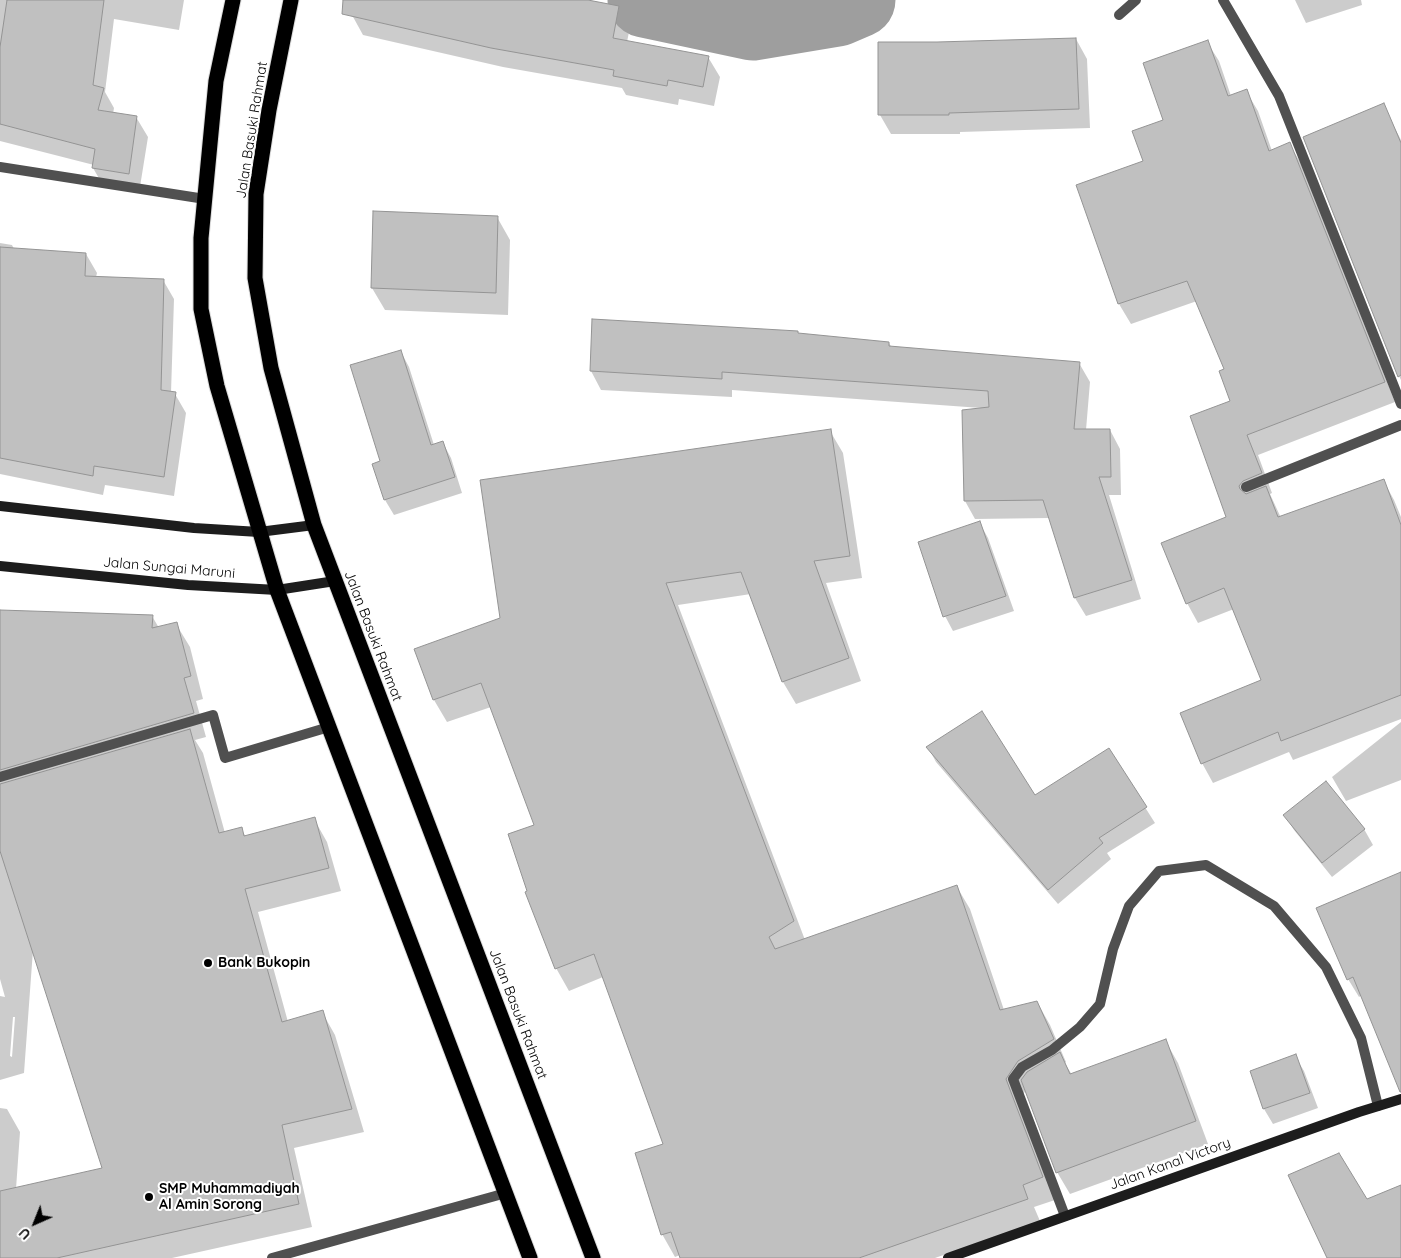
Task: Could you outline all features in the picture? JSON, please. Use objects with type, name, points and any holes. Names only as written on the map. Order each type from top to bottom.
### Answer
[{"type":"highway","points":[[233,0],[216,81],[201,238],[201,308],[216,386],[277,590],[530,1258]]},
{"type":"highway","name":"Jalan Basuki Rahmat","points":[[291,0],[269,110],[256,194],[255,278],[271,368],[314,525],[593,1258]]},
{"type":"main road","points":[[0,506],[194,528],[259,532],[314,525]]},
{"type":"main road","name":"Jalan Sungai Maruni","points":[[0,566],[188,585],[277,590],[335,581]]},
{"type":"main road","name":"Jalan Kanal Victory","points":[[948,1258],[1401,1099]]},
{"type":"street","points":[[1119,14],[1136,0]]},
{"type":"street","points":[[1224,0],[1279,96],[1401,404]]},
{"type":"street","points":[[0,167],[205,199]]},
{"type":"street","points":[[1246,488],[1401,425]]},
{"type":"street","points":[[0,777],[213,715],[225,758],[329,727]]},
{"type":"street","points":[[1065,1216],[1013,1079],[1022,1067],[1052,1050],[1080,1028],[1100,1004],[1113,949],[1129,906],[1159,871],[1206,865],[1274,906],[1326,967],[1361,1038],[1378,1106]]},
{"type":"street","points":[[272,1258],[506,1193]]},
{"type":"building","points":[[7,0],[104,0],[93,85],[104,88],[98,110],[137,116],[129,174],[92,168],[95,149],[0,124],[0,47]]},
{"type":"building","points":[[343,0],[588,0],[619,6],[613,38],[709,56],[703,87],[668,80],[667,86],[613,76],[614,70],[491,48],[342,14]]},
{"type":"building","points":[[1076,38],[1079,109],[949,113],[949,115],[878,115],[878,42]]},
{"type":"building","points":[[1208,40],[1228,96],[1247,89],[1269,151],[1290,142],[1385,382],[1247,435],[1262,473],[1243,481],[1239,486],[1246,494],[1266,486],[1278,517],[1384,479],[1401,525],[1401,695],[1281,741],[1278,732],[1201,764],[1180,713],[1261,680],[1224,588],[1186,604],[1161,543],[1226,517],[1190,416],[1230,401],[1219,371],[1224,369],[1187,281],[1118,304],[1076,185],[1143,161],[1132,131],[1163,120],[1143,63]]},
{"type":"building","points":[[1384,103],[1401,143],[1401,375],[1398,377],[1303,137]]},
{"type":"building","points":[[373,211],[498,216],[496,293],[371,288]]},
{"type":"building","points":[[0,247],[86,253],[85,276],[164,279],[161,390],[176,392],[164,477],[94,466],[93,476],[0,458]]},
{"type":"building","points":[[592,319],[798,331],[798,333],[889,342],[889,346],[1080,362],[1074,429],[1110,429],[1111,477],[1099,477],[1132,580],[1074,598],[1043,500],[964,501],[962,410],[989,407],[988,391],[722,372],[722,379],[590,371]]},
{"type":"building","points":[[401,350],[431,445],[443,441],[455,477],[384,500],[372,464],[380,461],[350,365]]},
{"type":"building","points":[[831,429],[850,556],[814,561],[849,658],[782,682],[741,572],[666,583],[794,921],[769,937],[775,949],[957,885],[1000,1010],[1037,1001],[1054,1039],[1018,1061],[1006,1079],[1043,1177],[1023,1185],[1028,1199],[859,1258],[680,1258],[671,1232],[661,1235],[635,1153],[663,1144],[594,954],[555,969],[525,892],[527,891],[508,834],[534,825],[481,683],[433,700],[414,649],[500,618],[480,480]]},
{"type":"building","points":[[980,521],[1006,596],[943,617],[918,542]]},
{"type":"building","points":[[0,610],[153,615],[152,628],[177,622],[191,676],[184,678],[194,713],[0,770]]},
{"type":"building","points":[[982,711],[1035,795],[1109,748],[1147,807],[1099,838],[1103,843],[1048,890],[926,747]]},
{"type":"building","points":[[190,729],[219,833],[242,827],[244,836],[315,817],[329,868],[245,889],[282,1022],[323,1010],[352,1109],[282,1125],[299,1204],[57,1258],[0,1258],[0,1191],[102,1168],[0,851],[0,784]]},
{"type":"building","points":[[1326,781],[1365,829],[1322,863],[1283,815]]},
{"type":"building","points":[[1401,872],[1400,1092],[1353,977],[1347,980],[1316,908]]},
{"type":"building","points":[[1166,1039],[1196,1121],[1056,1173],[1021,1080],[1027,1072],[1060,1052],[1070,1074]]},
{"type":"building","points":[[1296,1054],[1310,1093],[1263,1109],[1250,1071]]},
{"type":"building","points":[[1339,1153],[1367,1199],[1401,1185],[1401,1258],[1327,1258],[1288,1175]]},
{"type":"waterway","points":[[645,0],[753,23],[837,9],[858,0]]},
{"type":"place","name":"Bank Bukopin","points":[[208,963]]},
{"type":"place","name":"SMP Muhammadiyah Al Amin Sorong","points":[[149,1197]]}]
